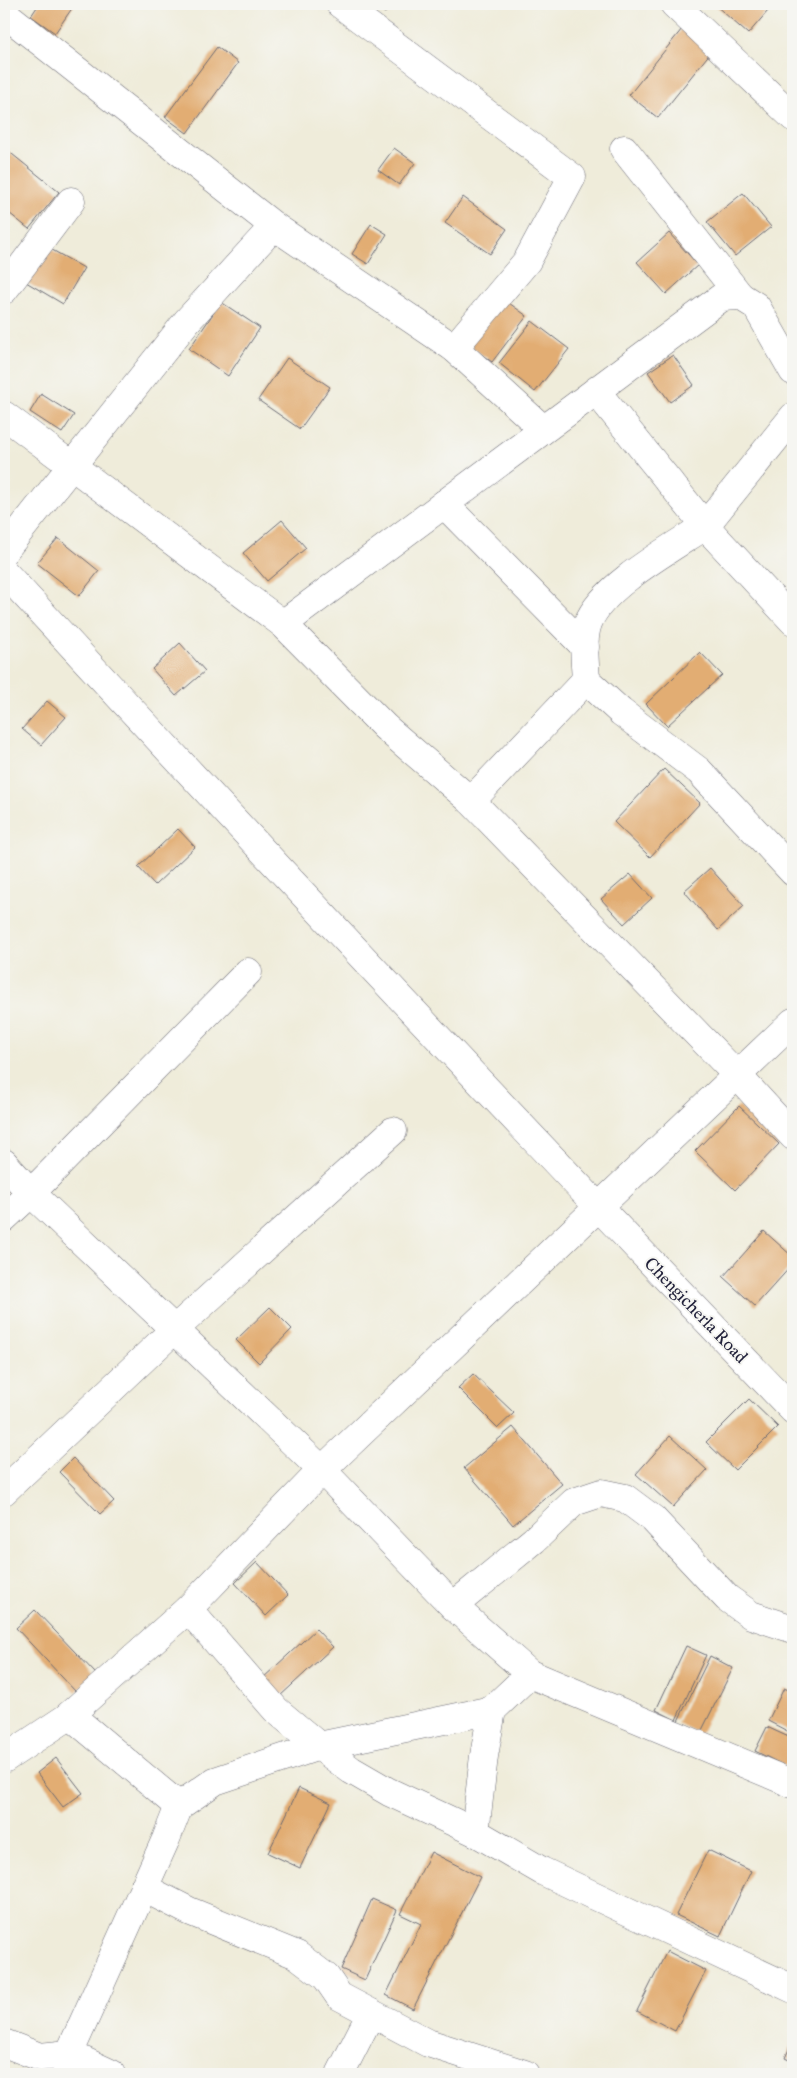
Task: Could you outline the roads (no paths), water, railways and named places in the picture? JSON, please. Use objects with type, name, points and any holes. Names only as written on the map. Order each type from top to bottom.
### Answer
[{"type":"street","points":[[340,4],[572,177],[528,261],[454,348]]},
{"type":"street","points":[[681,6],[793,117]]},
{"type":"street","points":[[4,13],[274,226],[454,348],[544,430]]},
{"type":"street","points":[[624,149],[740,296],[756,306],[793,371]]},
{"type":"street","points":[[4,290],[71,201]]},
{"type":"street","points":[[4,551],[188,321],[274,226]]},
{"type":"street","points":[[283,624],[722,297],[740,296]]},
{"type":"street","points":[[596,391],[705,526],[793,621]]},
{"type":"street","points":[[4,415],[283,624],[385,727],[471,801],[737,1075],[793,1136]]},
{"type":"street","points":[[793,417],[705,526],[615,587],[598,605],[588,624],[585,647],[586,680],[620,712],[699,771],[793,872]]},
{"type":"street","points":[[444,504],[585,647]]},
{"type":"street","name":"Chengicherla Road","points":[[4,572],[323,917],[599,1209],[793,1410]]},
{"type":"street","points":[[471,801],[586,680]]},
{"type":"street","points":[[4,1218],[31,1194],[248,972]]},
{"type":"street","points":[[4,1759],[70,1715],[188,1609],[322,1470],[599,1209],[793,1022]]},
{"type":"street","points":[[4,1492],[175,1330],[394,1132]]},
{"type":"street","points":[[4,1163],[31,1194],[322,1470],[453,1606],[530,1674],[793,1784]]},
{"type":"street","points":[[453,1606],[534,1540],[574,1502],[601,1493],[625,1498],[654,1519],[727,1598],[751,1615],[793,1629]]},
{"type":"street","points":[[188,1609],[276,1710],[350,1770],[389,1792],[475,1832],[542,1871],[793,1989]]},
{"type":"street","points":[[67,2064],[180,1806],[215,1781],[319,1746],[492,1710],[530,1674]]},
{"type":"street","points":[[475,1832],[484,1756],[492,1710]]},
{"type":"street","points":[[70,1715],[180,1806]]},
{"type":"street","points":[[144,1888],[189,1911],[297,1955],[326,1977],[339,1996],[428,2043],[525,2074]]},
{"type":"street","points":[[340,2074],[371,2013]]},
{"type":"street","points":[[4,2043],[40,2057],[112,2074]]}]
